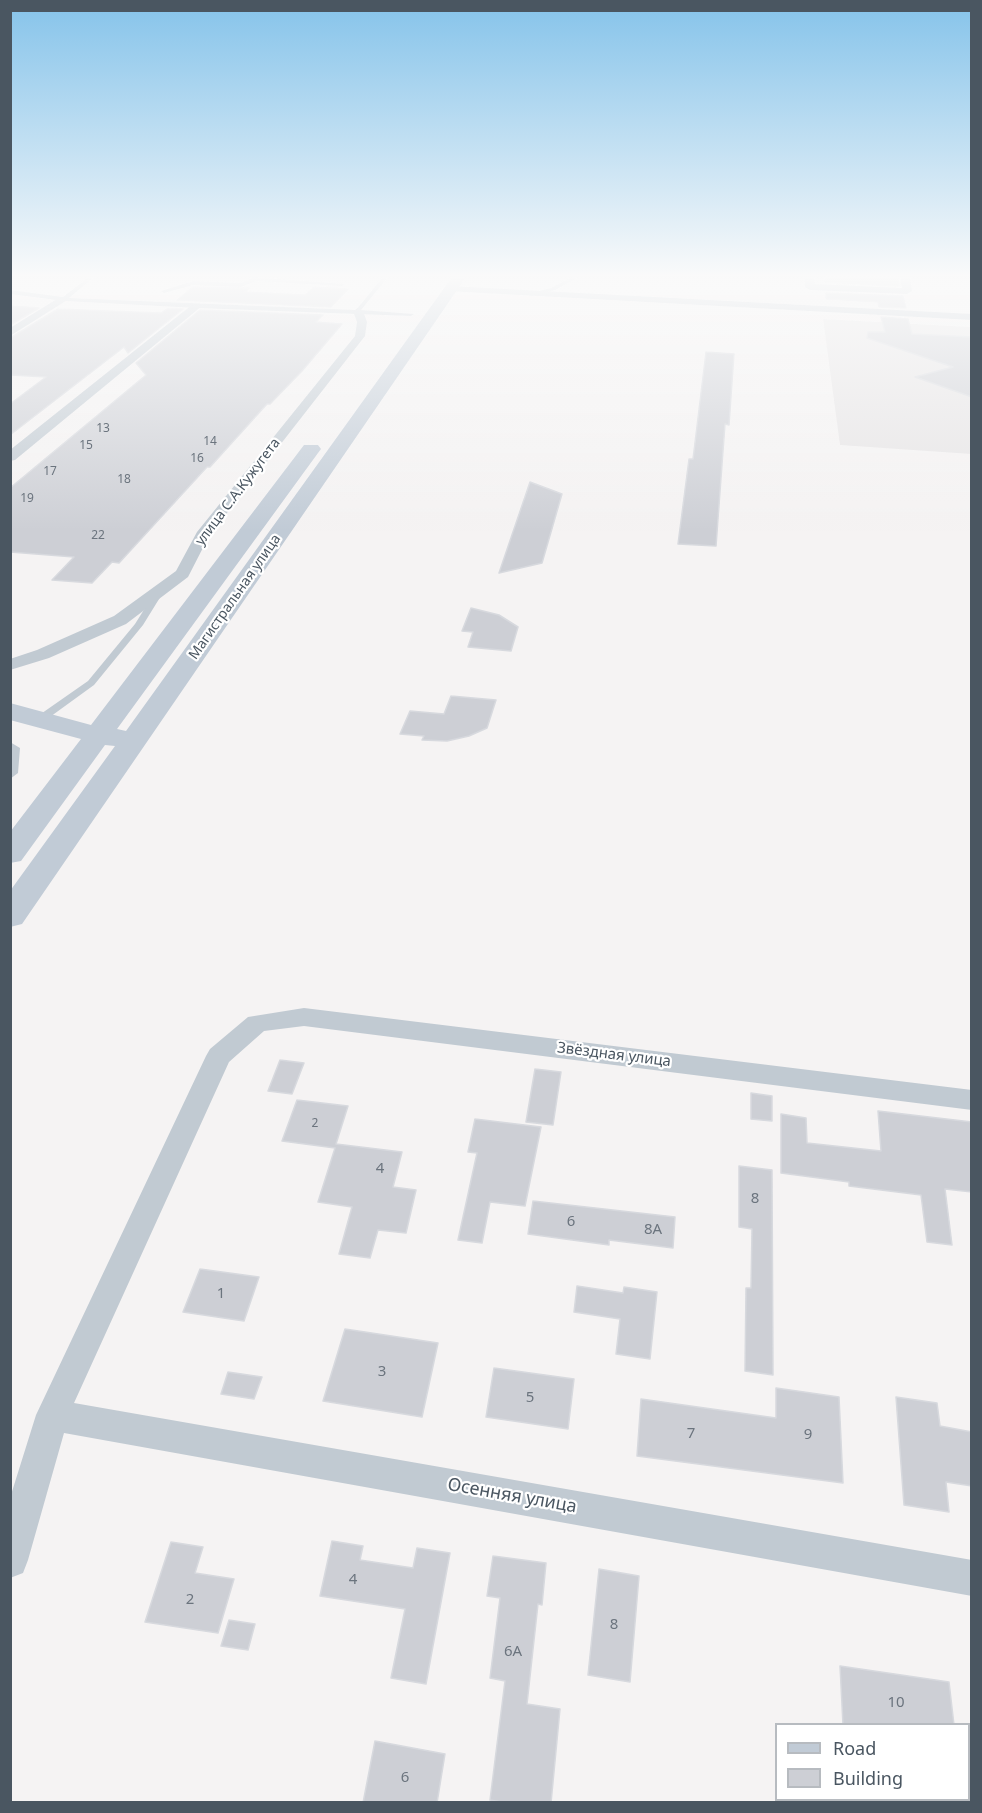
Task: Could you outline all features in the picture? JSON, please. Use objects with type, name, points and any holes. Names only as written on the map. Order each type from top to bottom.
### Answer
[{"type":"main road","name":"Магистральная улица","points":[[10,854],[376,362]]},
{"type":"main road","name":"Магистральная улица","points":[[10,916],[135,740],[395,362]]},
{"type":"main road","points":[[11,712],[99,736],[135,740]]},
{"type":"street","points":[[10,457],[128,362]]},
{"type":"street","name":"улица С.А.Кужугета","points":[[10,665],[43,654],[120,620],[182,574],[202,535],[340,362]]},
{"type":"street","name":"Звёздная улица","points":[[52,1415],[219,1056],[257,1023],[304,1017],[972,1100]]},
{"type":"street","points":[[10,1560],[52,1415]]},
{"type":"street","name":"Осенняя улица","points":[[52,1415],[972,1578]]},
{"type":"lane","points":[[39,720],[91,683],[139,625],[161,590]]},
{"type":"lane","points":[[10,745],[15,748],[13,773],[10,776]]},
{"type":"shaded area","points":[[829,362],[971,362],[971,454],[840,445]]},
{"type":"building","points":[[10,362],[105,362],[10,435],[10,404],[46,377],[10,375]]},
{"type":"building","points":[[310,362],[270,404],[267,404],[210,467],[207,467],[119,563],[112,562],[92,583],[52,580],[74,557],[10,552],[10,488],[146,375],[136,363]]},
{"type":"building","points":[[705,362],[733,362],[729,425],[725,424],[716,546],[678,544],[689,459],[693,459]]},
{"type":"building","points":[[937,362],[972,362],[972,397],[915,377],[953,367]]},
{"type":"building","points":[[530,482],[562,494],[542,563],[499,573]]},
{"type":"building","points":[[471,608],[499,615],[518,627],[511,651],[468,647],[473,632],[462,631]]},
{"type":"building","points":[[451,696],[496,700],[487,728],[469,736],[447,741],[422,740],[424,736],[400,734],[410,711],[444,714]]},
{"type":"building","points":[[280,1060],[304,1063],[292,1094],[268,1091]]},
{"type":"building","points":[[535,1069],[561,1072],[553,1125],[526,1122]]},
{"type":"building","points":[[751,1093],[772,1096],[772,1121],[751,1119]]},
{"type":"building","points":[[297,1100],[348,1106],[336,1144],[402,1152],[393,1187],[416,1190],[406,1233],[378,1230],[370,1258],[339,1254],[352,1207],[318,1202],[335,1148],[282,1141]]},
{"type":"building","points":[[878,1111],[972,1122],[972,1192],[945,1189],[952,1245],[927,1242],[921,1195],[849,1186],[849,1182],[781,1173],[781,1114],[806,1118],[807,1143],[881,1151]]},
{"type":"building","points":[[475,1119],[541,1127],[525,1206],[490,1202],[482,1243],[458,1240],[477,1153],[468,1152]]},
{"type":"building","points":[[739,1166],[772,1170],[773,1375],[745,1371],[746,1288],[751,1288],[752,1229],[739,1227]]},
{"type":"building","points":[[533,1201],[675,1217],[673,1248],[609,1240],[609,1245],[528,1234]]},
{"type":"building","points":[[200,1269],[259,1277],[244,1321],[183,1312]]},
{"type":"building","points":[[577,1286],[623,1293],[624,1287],[657,1292],[650,1359],[616,1354],[620,1319],[574,1312]]},
{"type":"building","points":[[345,1329],[438,1343],[422,1417],[323,1401]]},
{"type":"building","points":[[494,1368],[574,1379],[568,1429],[486,1417]]},
{"type":"building","points":[[228,1372],[262,1377],[254,1399],[221,1394]]},
{"type":"building","points":[[776,1388],[839,1397],[843,1483],[637,1456],[641,1399],[776,1418]]},
{"type":"building","points":[[896,1397],[937,1403],[940,1426],[972,1432],[972,1486],[946,1482],[949,1512],[904,1505]]},
{"type":"building","points":[[332,1541],[363,1546],[360,1560],[413,1568],[417,1548],[450,1553],[426,1684],[391,1678],[405,1609],[320,1596]]},
{"type":"building","points":[[171,1542],[203,1547],[195,1573],[234,1579],[218,1633],[145,1622]]},
{"type":"building","points":[[493,1556],[546,1563],[542,1605],[538,1604],[527,1704],[560,1709],[551,1803],[507,1803],[490,1800],[505,1681],[490,1678],[500,1598],[487,1596]]},
{"type":"building","points":[[599,1569],[639,1576],[630,1682],[588,1675]]},
{"type":"building","points":[[229,1620],[255,1624],[248,1650],[221,1646]]},
{"type":"building","points":[[840,1666],[949,1682],[954,1723],[843,1723]]},
{"type":"building","points":[[375,1741],[445,1754],[437,1803],[363,1803]]}]
